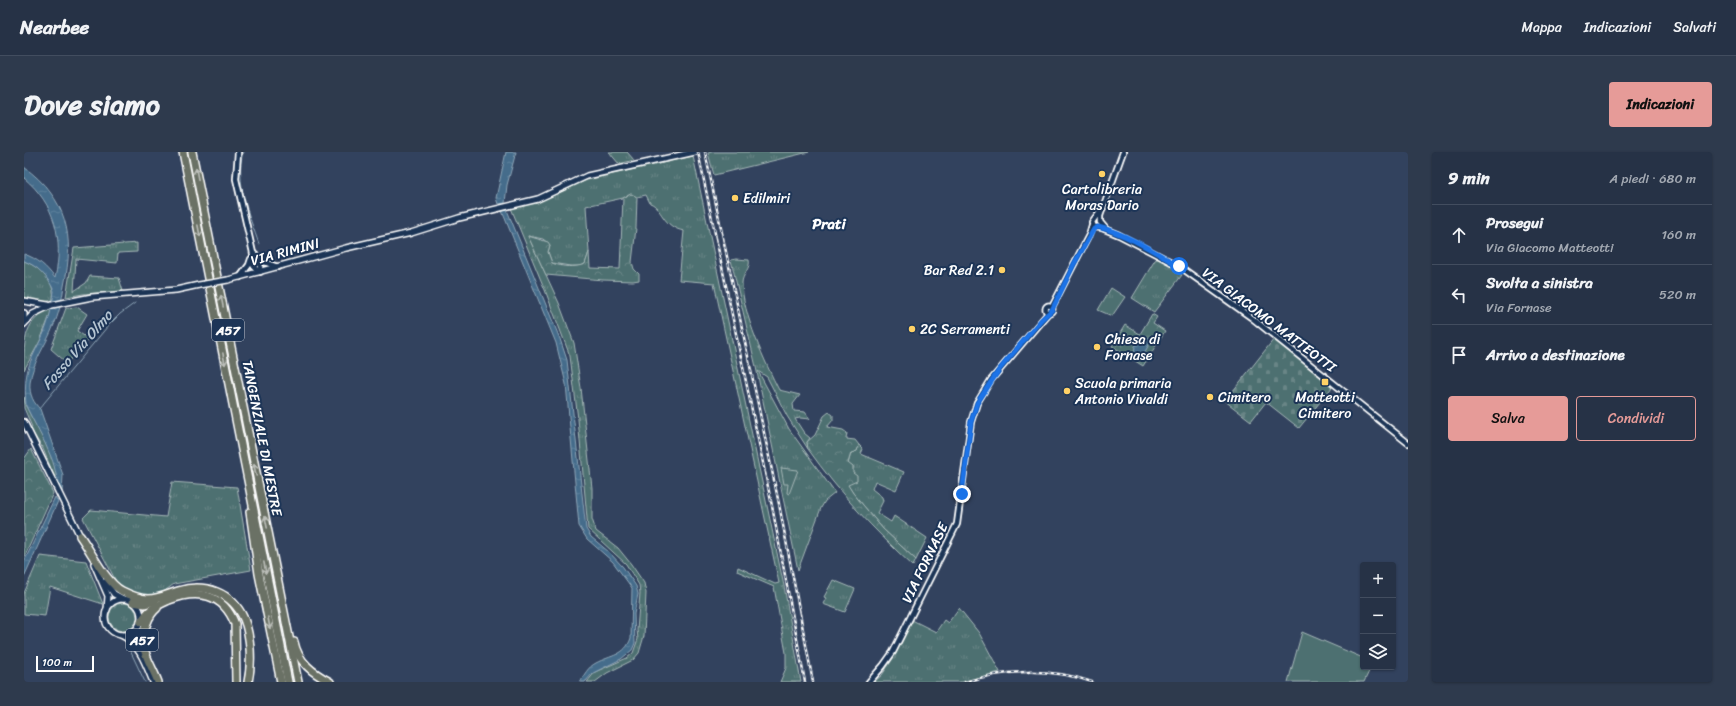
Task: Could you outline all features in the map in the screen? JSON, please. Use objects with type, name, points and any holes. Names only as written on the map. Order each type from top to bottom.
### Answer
[{"type":"highway","name":"TANGENZIALE DI MESTRE","points":[[183,152],[288,682]]},
{"type":"highway","name":"TANGENZIALE DI MESTRE","points":[[192,152],[298,682]]},
{"type":"highway","name":"A57","points":[[247,474],[245,483],[255,550],[281,682]]},
{"type":"highway","name":"A57","points":[[80,536],[105,573],[119,589],[144,599],[163,600]]},
{"type":"highway","name":"A57","points":[[139,624],[148,610],[163,600],[189,589],[202,588],[216,591],[233,602],[242,616],[248,634],[248,682]]},
{"type":"highway","name":"A57","points":[[279,588],[290,620],[295,648],[301,660],[314,672],[330,682]]},
{"type":"highway","name":"A57","points":[[133,602],[145,604],[184,595],[202,594],[216,600],[232,616],[236,633],[236,682]]},
{"type":"highway","name":"A57","points":[[158,682],[145,652],[142,638],[151,614],[163,600]]},
{"type":"main road","name":"VIA RIMINI","points":[[50,305],[92,297],[176,290],[228,280],[351,247],[411,233],[459,218],[538,199],[587,176],[695,152]]},
{"type":"main road","points":[[24,300],[50,305]]},
{"type":"main road","points":[[24,322],[33,314],[50,305]]},
{"type":"main road","points":[[24,313],[24,322]]},
{"type":"main road","points":[[24,422],[55,488],[99,573],[108,596],[106,616],[108,626],[111,630],[130,640],[141,655]]},
{"type":"main road","points":[[99,573],[113,592],[123,599],[133,602],[140,612],[137,636],[141,655],[153,682]]},
{"type":"main road","points":[[107,610],[115,601],[123,599]]},
{"type":"main road","points":[[121,634],[131,633],[139,624]]},
{"type":"street","points":[[238,152],[236,179],[253,253],[253,265],[259,272]]},
{"type":"street","name":"VIA FORNASE","points":[[869,682],[884,666],[893,652],[956,524],[971,422],[977,403],[991,380],[1048,311],[1052,310],[1051,306],[1057,299],[1089,235],[1097,223],[1123,152]]},
{"type":"street","name":"VIA GIACOMO MATTEOTTI","points":[[1097,223],[1108,230],[1156,252],[1213,290],[1295,352],[1408,443]]},
{"type":"street","points":[[253,253],[264,262],[278,267]]},
{"type":"street","points":[[240,277],[249,265],[253,253]]},
{"type":"green space","points":[[609,152],[627,152],[634,160],[619,164]]},
{"type":"green space","points":[[809,152],[714,175],[708,153]]},
{"type":"green space","points":[[693,156],[784,586],[801,682],[780,682],[786,668],[786,653],[774,587],[737,571],[738,567],[775,584],[779,583],[714,283],[679,280],[684,231],[671,226],[657,208],[650,203],[646,195],[637,197],[631,194],[623,198],[586,206],[589,252],[585,264],[570,266],[552,263],[548,252],[550,245],[543,239],[528,236],[559,303],[574,343],[581,388],[592,488],[592,519],[596,531],[618,548],[631,564],[644,583],[646,593],[644,636],[639,653],[633,660],[607,673],[595,682],[587,682],[595,672],[627,658],[633,653],[638,639],[639,585],[626,564],[588,529],[578,419],[570,356],[545,290],[511,208],[543,200],[587,180]]},
{"type":"green space","points":[[631,194],[637,197],[636,228],[632,262],[634,269],[639,274],[639,280],[603,280],[546,275],[528,236],[548,242],[550,245],[548,252],[552,263],[568,266],[585,264],[589,252],[590,268],[620,269],[623,198]]},
{"type":"green space","points":[[137,243],[137,252],[118,253],[117,263],[76,259],[74,291],[86,283],[90,276],[119,278],[123,291],[83,294],[66,297],[74,248]]},
{"type":"green space","points":[[1159,258],[1176,268],[1175,271],[1182,275],[1154,312],[1132,298],[1155,260]]},
{"type":"green space","points":[[731,260],[749,260],[749,266],[742,280],[743,295],[750,323],[768,367],[779,390],[800,395],[793,404],[794,411],[805,412],[810,419],[795,419],[804,433],[810,438],[807,442],[808,449],[787,416],[767,377],[758,371],[789,429],[835,493],[825,501],[821,508],[798,570],[756,367]]},
{"type":"green space","points":[[24,261],[36,267],[46,276],[52,287],[53,300],[40,303],[24,297]]},
{"type":"green space","points":[[1111,288],[1125,297],[1112,316],[1098,310]]},
{"type":"green space","points":[[53,307],[40,341],[24,370],[24,348],[31,324],[43,312]]},
{"type":"green space","points":[[77,307],[87,314],[77,331],[87,338],[87,341],[67,363],[51,349],[66,308]]},
{"type":"green space","points":[[1152,314],[1157,317],[1153,323],[1165,331],[1143,366],[1112,346],[1125,325],[1140,334]]},
{"type":"green space","points":[[1274,339],[1290,350],[1333,386],[1299,428],[1266,402],[1251,421],[1225,401]]},
{"type":"green space","points":[[24,397],[26,406],[55,464],[58,485],[43,449],[30,428],[32,427],[24,408]]},
{"type":"green space","points":[[829,412],[833,415],[833,420],[827,427],[843,430],[847,433],[846,439],[855,440],[859,445],[857,451],[851,453],[848,463],[853,467],[853,473],[857,476],[857,481],[848,485],[883,529],[916,560],[913,566],[857,510],[832,481],[808,449],[807,442],[815,435],[824,416]]},
{"type":"green space","points":[[859,445],[863,449],[861,454],[904,472],[896,490],[875,481],[872,489],[882,497],[883,501],[877,513],[891,522],[894,516],[927,538],[916,560],[883,529],[847,484],[852,482],[853,467],[848,464],[851,453],[857,451]]},
{"type":"green space","points":[[31,449],[53,493],[24,558],[24,459]]},
{"type":"green space","points":[[781,468],[798,470],[789,494],[787,493],[788,484],[784,484]]},
{"type":"green space","points":[[172,482],[237,487],[251,570],[174,584],[162,593],[147,597],[125,590],[118,585],[83,518],[91,510],[166,517]]},
{"type":"green space","points":[[40,556],[86,561],[103,604],[50,587],[45,616],[24,614],[24,593]]},
{"type":"green space","points":[[833,580],[855,589],[845,612],[823,604],[826,598],[824,597]]},
{"type":"green space","points":[[123,603],[129,604],[133,607],[136,611],[136,623],[133,627],[129,630],[123,631],[117,630],[113,627],[110,623],[109,617],[110,611],[113,607],[117,604]]},
{"type":"green space","points":[[959,608],[979,633],[1000,672],[961,682],[874,682],[882,675],[892,660],[912,620],[936,632],[944,620],[948,623]]},
{"type":"green space","points":[[1302,632],[1360,657],[1360,670],[1370,670],[1364,682],[1288,682]]},
{"type":"water","points":[[506,152],[516,152],[507,185],[505,203],[498,204],[496,198]]},
{"type":"water","points":[[24,167],[39,179],[50,192],[64,219],[68,234],[67,268],[60,307],[50,334],[33,368],[30,383],[32,398],[40,409],[63,475],[62,493],[58,484],[53,461],[26,406],[27,372],[47,323],[54,291],[49,281],[42,273],[34,266],[24,261],[24,254],[41,263],[55,278],[58,264],[58,250],[57,236],[50,211],[35,188],[24,178]]},
{"type":"water","points":[[507,210],[560,339],[567,360],[586,529],[591,537],[609,552],[623,567],[636,586],[638,594],[634,614],[635,643],[632,650],[621,659],[593,673],[585,682],[580,682],[586,671],[596,663],[621,652],[631,638],[632,588],[613,562],[587,539],[579,526],[566,384],[556,343],[502,211]]},
{"type":"water","points":[[1147,337],[1150,338],[1151,341],[1142,357],[1134,354],[1135,346]]},
{"type":"water","points":[[55,497],[58,501],[24,577],[24,562]]},
{"type":"waterway","name":"Fosso Via Olmo","points":[[243,152],[241,163],[242,187],[247,210],[259,244]]},
{"type":"waterway","name":"Fosso Via Olmo","points":[[39,409],[108,326],[120,314],[135,303]]},
{"type":"waterway","points":[[127,644],[145,682]]},
{"type":"railway","points":[[698,152],[772,506],[805,682]]},
{"type":"railway","points":[[705,152],[779,504],[813,682]]},
{"type":"railway","points":[[965,682],[996,675],[1028,672],[1061,674],[1092,682]]},
{"type":"place","name":"Cartolibreria Moras Dario","points":[[1102,174]]},
{"type":"place","name":"Edilmiri","points":[[735,198]]},
{"type":"place","name":"Bar Red 2.1","points":[[1002,270]]},
{"type":"place","name":"2C Serramenti","points":[[912,329]]},
{"type":"place","name":"Chiesa di Fornase","points":[[1097,347]]},
{"type":"place","name":"Matteotti Cimitero","points":[[1325,382]]},
{"type":"place","name":"Scuola primaria Antonio Vivaldi","points":[[1067,391]]},
{"type":"place","name":"Cimitero","points":[[1210,397]]},
{"type":"district","name":"Prati","points":[[829,224]]},
{"type":"route","points":[[962,494],[971,422],[977,403],[999,370],[1041,320],[1049,312],[1051,312],[1053,309],[1052,307],[1089,235],[1094,229],[1098,227],[1110,230],[1179,266]]}]
